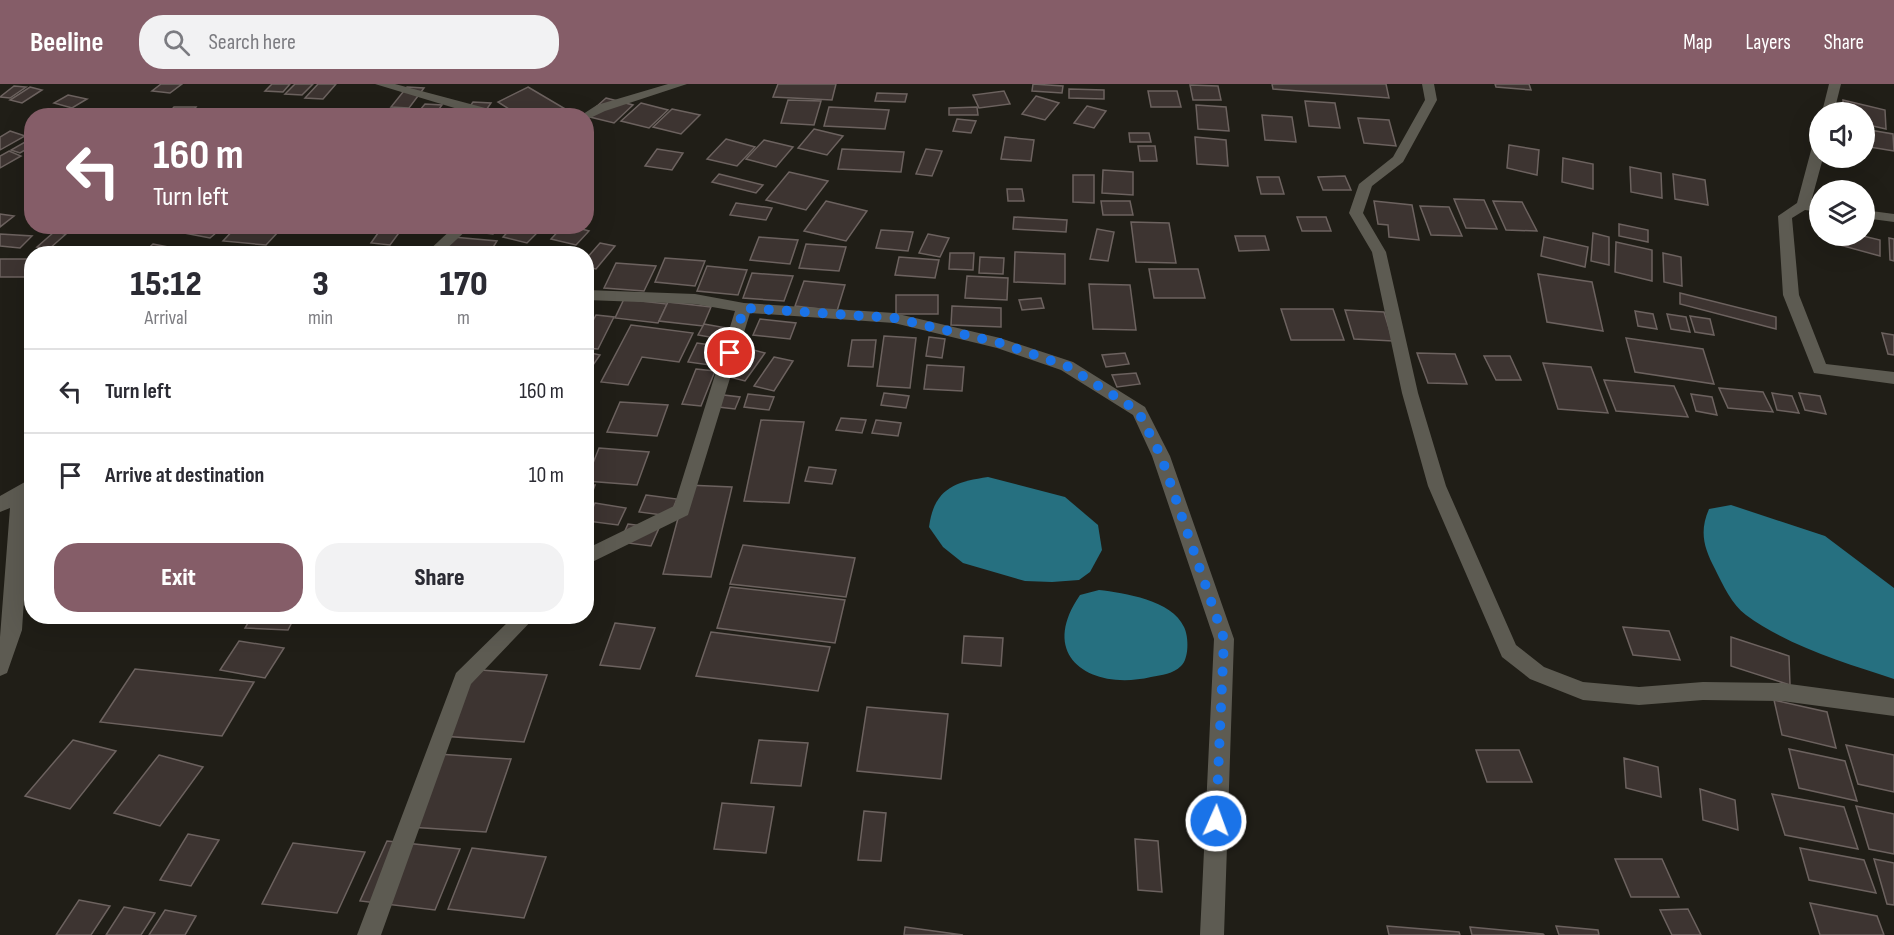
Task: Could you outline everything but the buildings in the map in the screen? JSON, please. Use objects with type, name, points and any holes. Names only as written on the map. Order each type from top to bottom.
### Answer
[{"type":"street","points":[[381,84],[469,108]]},
{"type":"street","points":[[594,112],[681,84]]},
{"type":"street","points":[[1428,84],[1431,100],[1398,159],[1366,184],[1356,213],[1379,252],[1410,393],[1437,486],[1509,651],[1537,672],[1583,691],[1639,696],[1703,691],[1782,692],[1894,707]]},
{"type":"street","points":[[1830,102],[1835,84]]},
{"type":"street","points":[[1803,205],[1813,168]]},
{"type":"street","points":[[1809,206],[1803,205],[1785,216],[1791,295],[1820,369],[1894,378]]},
{"type":"street","points":[[1875,215],[1894,218]]},
{"type":"street","points":[[441,246],[455,234]]},
{"type":"street","points":[[594,295],[695,299],[744,308],[894,318],[1000,343],[1067,366],[1138,411],[1161,456],[1224,639],[1212,935]]},
{"type":"street","points":[[594,554],[682,510],[744,308]]},
{"type":"street","points":[[0,505],[24,490]]},
{"type":"street","points":[[0,667],[12,630],[24,509]]},
{"type":"street","points":[[369,935],[462,679],[518,624]]},
{"type":"water","points":[[988,477],[1065,497],[1098,525],[1102,550],[1090,572],[1079,580],[1025,581],[963,563],[943,547],[929,527],[932,514],[941,496],[956,485]]},
{"type":"water","points":[[1731,505],[1825,536],[1894,588],[1894,679],[1798,645],[1762,626],[1741,611],[1721,582],[1704,540],[1704,525],[1709,509]]},
{"type":"water","points":[[1099,590],[1146,600],[1169,610],[1178,618],[1186,631],[1187,653],[1184,663],[1167,674],[1129,680],[1109,679],[1091,674],[1077,664],[1068,652],[1065,636],[1068,617],[1080,595]]},
{"type":"route","points":[[730,353],[744,308],[894,318],[1000,343],[1067,366],[1138,411],[1161,456],[1224,639],[1216,821]]}]
